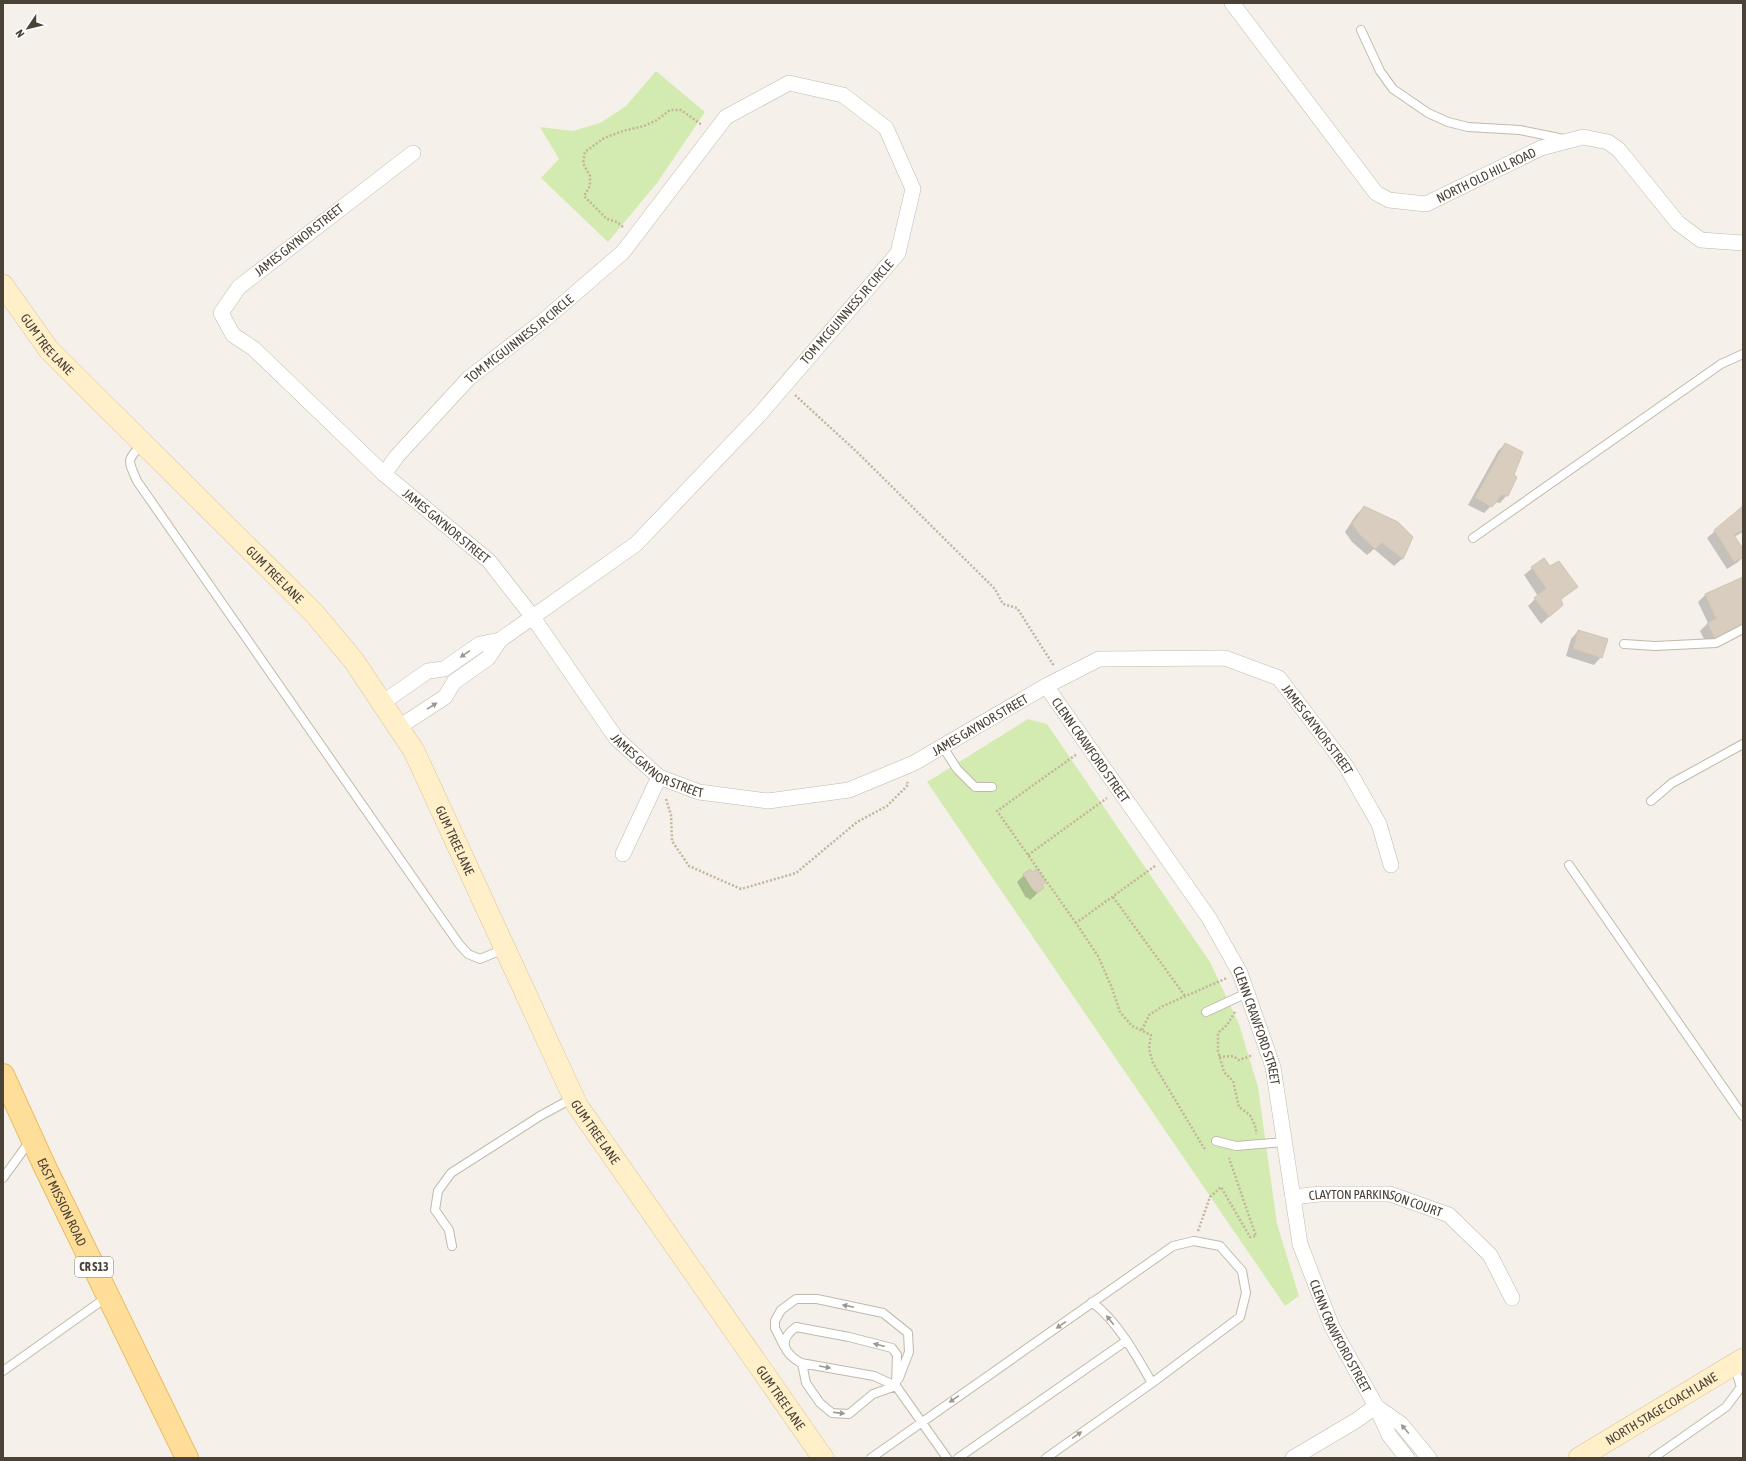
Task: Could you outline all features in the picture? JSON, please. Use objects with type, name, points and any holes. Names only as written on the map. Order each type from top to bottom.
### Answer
[{"type":"main road","name":"EAST MISSION ROAD","points":[[3,1075],[32,1139],[187,1458]]},
{"type":"street","name":"NORTH OLD HILL ROAD","points":[[1232,3],[1376,193],[1389,200],[1426,204],[1541,148],[1583,137],[1608,142],[1619,150],[1678,223],[1701,240],[1743,243]]},
{"type":"street","name":"TOM MCGUINNESS JR CIRCLE","points":[[384,474],[397,456],[469,378],[543,321],[623,252],[726,117],[789,83],[843,95],[886,128],[913,189],[898,253],[760,414],[636,544],[500,640],[488,658],[454,682],[445,697],[398,727]]},
{"type":"street","name":"JAMES GAYNOR STREET","points":[[413,153],[239,287],[221,314],[233,335],[253,348],[384,474],[489,561],[532,616],[616,738],[659,777],[699,792],[768,801],[849,790],[914,763],[1046,686],[1099,659],[1225,658],[1279,678],[1346,766],[1379,824],[1391,865]]},
{"type":"street","name":"GUM TREE LANE","points":[[3,285],[49,350],[314,613],[354,661],[414,751],[582,1112],[823,1458]]},
{"type":"street","name":"TOM MCGUINNESS JR CIRCLE","points":[[382,703],[428,671],[444,669],[480,644],[500,640]]},
{"type":"street","name":"CLENN CRAWFORD STREET","points":[[1046,686],[1089,745],[1209,918],[1240,973],[1273,1067],[1300,1244],[1330,1320],[1390,1435],[1407,1458]]},
{"type":"street","points":[[623,854],[659,777]]},
{"type":"street","name":"CLAYTON PARKINSON COURT","points":[[1293,1197],[1320,1194],[1390,1194],[1449,1214],[1490,1255],[1512,1298]]},
{"type":"street","name":"NORTH STAGE COACH LANE","points":[[1579,1458],[1738,1362]]},
{"type":"street","points":[[1293,1458],[1357,1420],[1376,1406]]},
{"type":"street","name":"CLENN CRAWFORD STREET","points":[[1376,1406],[1401,1424],[1429,1458]]},
{"type":"lane","points":[[1361,30],[1380,71],[1393,89],[1428,113],[1448,122],[1468,126],[1520,130],[1571,140]]},
{"type":"lane","points":[[1473,538],[1721,364],[1743,354]]},
{"type":"lane","points":[[143,443],[130,456],[130,464],[138,481],[459,944],[468,954],[480,960],[505,948]]},
{"type":"lane","points":[[1624,644],[1655,646],[1716,644],[1743,630]]},
{"type":"lane","points":[[444,669],[454,682]]},
{"type":"lane","points":[[1651,801],[1672,783],[1743,744]]},
{"type":"lane","points":[[943,747],[957,769],[975,787],[992,787]]},
{"type":"lane","points":[[1569,866],[1743,1116]]},
{"type":"lane","points":[[1206,1012],[1247,993]]},
{"type":"lane","points":[[452,1246],[449,1230],[435,1210],[438,1191],[451,1173],[540,1116],[574,1097]]},
{"type":"lane","points":[[3,1178],[32,1139]]},
{"type":"lane","points":[[1216,1141],[1236,1146],[1284,1142]]},
{"type":"lane","points":[[871,1458],[1173,1246],[1194,1241],[1220,1246],[1242,1271],[1246,1293],[1240,1317],[1152,1383],[1046,1458]]},
{"type":"lane","points":[[3,1371],[108,1296]]},
{"type":"lane","points":[[802,1363],[806,1383],[820,1403],[832,1413],[849,1414],[873,1394],[896,1386],[909,1352],[908,1333],[883,1313],[817,1299],[796,1299],[781,1310],[775,1320],[775,1328],[784,1346],[792,1357],[802,1363],[874,1376],[896,1386],[947,1458]]},
{"type":"lane","points":[[1092,1302],[1102,1310],[1126,1340],[1152,1383]]},
{"type":"lane","points":[[784,1346],[788,1332],[796,1327],[849,1337],[892,1348],[897,1355],[896,1386]]},
{"type":"lane","points":[[958,1458],[1126,1340]]},
{"type":"lane","points":[[1653,1458],[1726,1407],[1741,1387],[1738,1362]]},
{"type":"path","points":[[635,235],[617,222],[607,219],[584,196],[590,186],[590,176],[583,163],[585,152],[604,138],[623,131],[644,126],[657,120],[670,110],[681,110],[713,133]]},
{"type":"path","points":[[784,385],[857,452],[995,589],[1003,604],[1017,608],[1061,678]]},
{"type":"path","points":[[1089,745],[997,811],[1098,956],[1112,988],[1120,1012],[1132,1026],[1151,1035],[1149,1048],[1152,1063],[1204,1148],[1210,1151]]},
{"type":"path","points":[[659,777],[671,815],[672,841],[689,866],[741,889],[796,873],[857,822],[887,806],[908,785],[900,769]]},
{"type":"path","points":[[1028,855],[1119,789]]},
{"type":"path","points":[[1076,924],[1167,858]]},
{"type":"path","points":[[1113,897],[1185,996]]},
{"type":"path","points":[[1142,1030],[1149,1015],[1163,1006],[1240,973]]},
{"type":"path","points":[[1247,993],[1227,1025],[1218,1034],[1218,1051],[1224,1072],[1233,1082],[1239,1107],[1250,1115],[1256,1128],[1257,1144]]},
{"type":"path","points":[[1220,1056],[1233,1056],[1239,1060],[1267,1050]]},
{"type":"path","points":[[1223,1155],[1229,1158],[1236,1158]]},
{"type":"path","points":[[1194,1241],[1210,1197],[1221,1187],[1250,1236],[1256,1236],[1229,1158]]},
{"type":"green space","points":[[656,71],[705,112],[657,183],[608,242],[541,178],[559,159],[540,127],[573,131],[600,123],[626,106]]},
{"type":"green space","points":[[1028,719],[1047,724],[1210,962],[1239,1024],[1258,1087],[1277,1224],[1299,1296],[1285,1306],[927,782]]},
{"type":"building","points":[[1505,443],[1523,452],[1514,475],[1517,477],[1508,496],[1502,495],[1492,507],[1475,498]]},
{"type":"building","points":[[1364,506],[1398,522],[1413,537],[1403,559],[1382,543],[1375,549],[1359,534],[1352,524]]},
{"type":"building","points":[[1743,506],[1743,530],[1734,535],[1743,549],[1743,557],[1734,562],[1714,530]]},
{"type":"building","points":[[1544,558],[1550,566],[1559,561],[1578,587],[1561,599],[1563,605],[1549,617],[1534,598],[1546,588],[1531,567]]},
{"type":"building","points":[[1743,577],[1743,626],[1716,640],[1707,623],[1716,619],[1705,594]]},
{"type":"building","points":[[1578,630],[1608,639],[1602,658],[1573,649]]},
{"type":"building","points":[[1030,869],[1032,872],[1037,869],[1046,882],[1042,885],[1044,888],[1037,893],[1035,890],[1034,891],[1023,874]]}]
